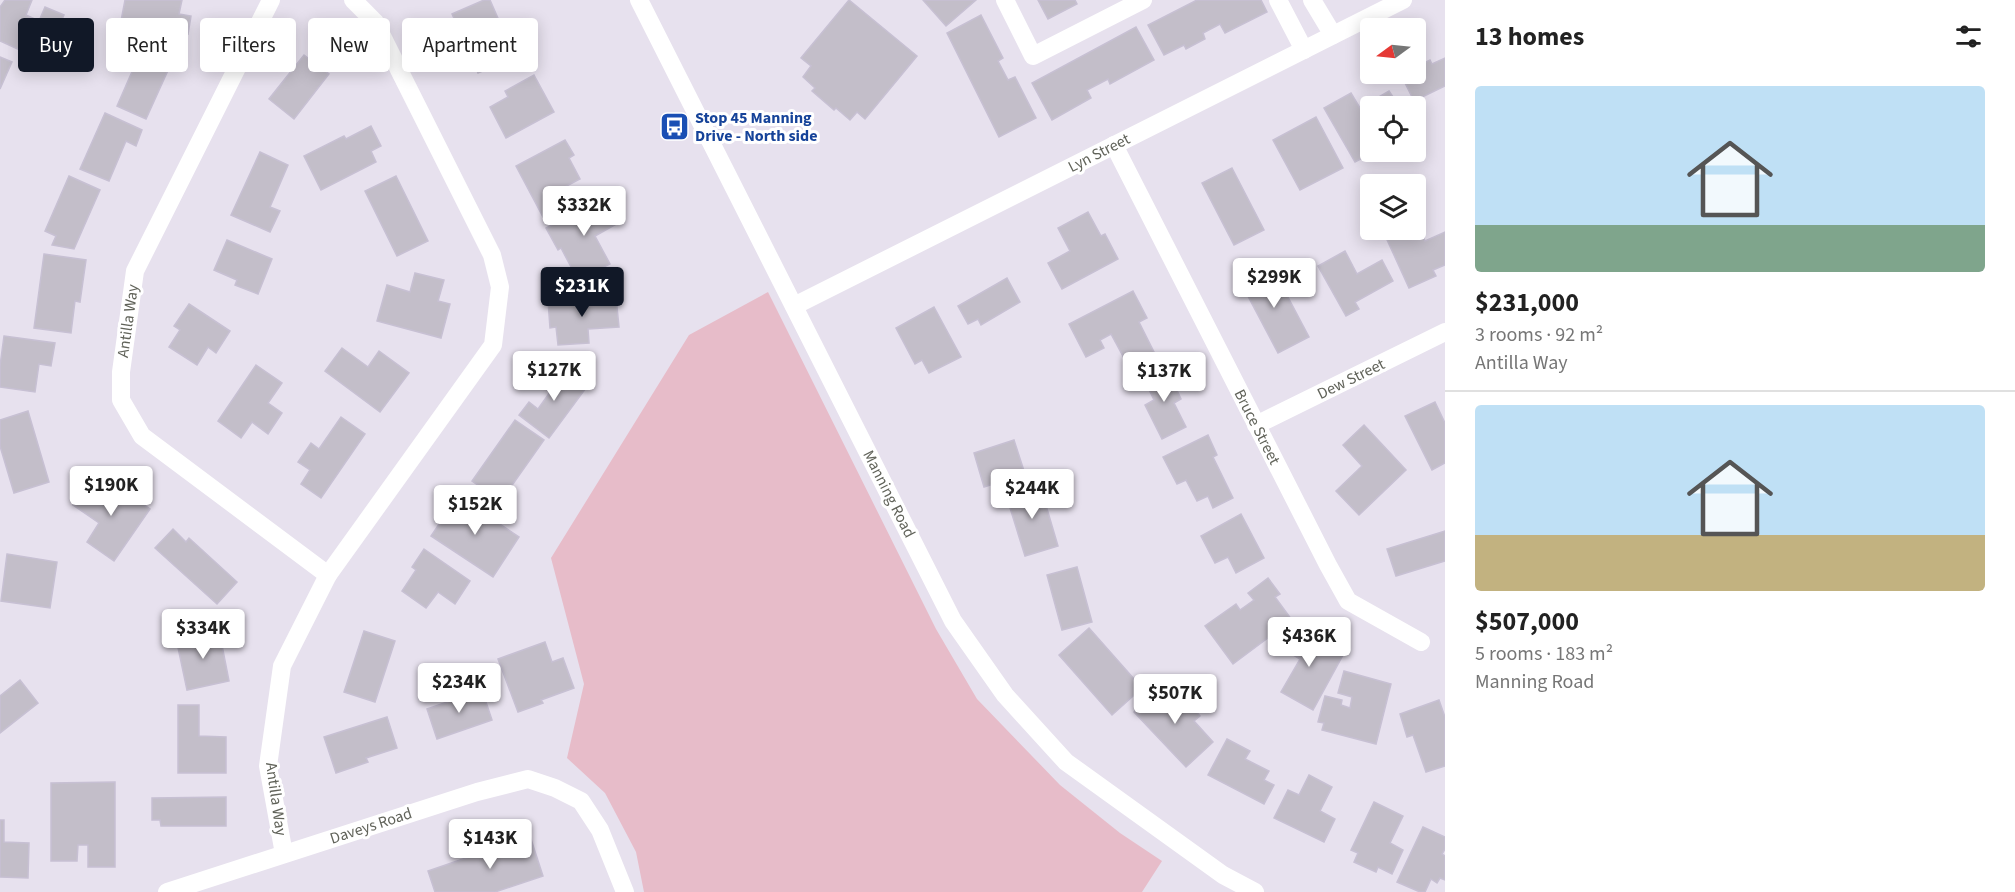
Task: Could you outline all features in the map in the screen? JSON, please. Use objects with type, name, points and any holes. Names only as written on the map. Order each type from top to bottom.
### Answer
[{"type":"street","name":"Antilla Way","points":[[271,0],[135,272],[121,372],[121,400],[142,436],[327,575]]},
{"type":"street","name":"Antilla Way","points":[[284,854],[268,766],[282,666],[327,575],[493,345],[500,287],[492,255],[375,22],[353,0]]},
{"type":"street","name":"Manning Road","points":[[639,0],[953,621],[1005,695],[1066,762],[1223,875],[1255,892]]},
{"type":"street","points":[[1005,0],[1033,56],[1143,0]]},
{"type":"street","points":[[1278,0],[1304,50]]},
{"type":"street","points":[[1312,0],[1333,35]]},
{"type":"street","name":"Lyn Street","points":[[794,306],[1403,0]]},
{"type":"street","name":"Bruce Street","points":[[1114,145],[1348,601],[1421,642]]},
{"type":"street","name":"Dew Street","points":[[1256,425],[1445,332]]},
{"type":"street","name":"Daveys Road","points":[[167,892],[477,792],[528,780],[555,788],[581,801],[600,830],[625,892]]},
{"type":"shaded area","points":[[768,292],[936,629],[977,699],[1060,785],[1120,833],[1162,861],[1142,892],[644,892],[636,852],[605,793],[567,758],[584,684],[551,558],[689,335]]},
{"type":"building","points":[[5,0],[32,0],[26,15],[32,18],[18,18],[18,49],[0,41],[0,7]]},
{"type":"building","points":[[125,0],[182,0],[179,14],[191,16],[188,34],[188,18],[122,18]]},
{"type":"building","points":[[484,0],[490,0],[498,18],[454,18],[452,14]]},
{"type":"building","points":[[849,0],[917,56],[865,119],[857,112],[850,120],[836,108],[834,110],[812,91],[815,88],[803,77],[811,66],[801,58]]},
{"type":"building","points":[[923,0],[976,0],[946,26]]},
{"type":"building","points":[[1038,0],[1075,0],[1077,4],[1048,19]]},
{"type":"building","points":[[1197,0],[1261,0],[1267,12],[1225,33],[1220,24],[1203,33],[1205,39],[1186,49],[1184,45],[1164,55],[1148,25]]},
{"type":"building","points":[[45,7],[64,15],[63,18],[40,18]]},
{"type":"building","points":[[981,15],[1003,58],[998,61],[1008,80],[1015,77],[1036,118],[999,137],[947,33]]},
{"type":"building","points":[[1136,27],[1154,60],[1110,84],[1108,79],[1087,90],[1091,98],[1052,120],[1032,83]]},
{"type":"building","points":[[304,55],[308,58],[308,72],[329,74],[294,119],[269,99],[290,72],[296,72],[296,65]]},
{"type":"building","points":[[0,57],[12,62],[0,89]]},
{"type":"building","points":[[1445,58],[1445,86],[1424,96],[1412,96],[1406,84],[1426,84],[1426,62],[1430,60],[1432,64]]},
{"type":"building","points":[[132,72],[167,72],[146,119],[117,106]]},
{"type":"building","points":[[534,75],[554,112],[506,138],[490,107],[508,97],[505,91]]},
{"type":"building","points":[[1389,91],[1392,96],[1380,96]]},
{"type":"building","points":[[1351,93],[1360,108],[1360,159],[1355,162],[1324,108]]},
{"type":"building","points":[[105,113],[142,130],[136,146],[126,141],[109,181],[80,169]]},
{"type":"building","points":[[1316,117],[1343,168],[1300,190],[1273,140]]},
{"type":"building","points":[[371,126],[381,146],[371,151],[376,162],[321,190],[304,156],[344,136],[346,139]]},
{"type":"building","points":[[565,140],[574,155],[569,158],[580,179],[557,191],[565,205],[543,217],[516,166]]},
{"type":"building","points":[[260,152],[288,165],[270,207],[280,211],[270,232],[231,215]]},
{"type":"building","points":[[1232,168],[1264,230],[1234,245],[1202,183]]},
{"type":"building","points":[[69,176],[100,190],[74,249],[52,245],[56,236],[45,231]]},
{"type":"building","points":[[396,176],[428,241],[397,256],[365,191]]},
{"type":"building","points":[[606,196],[620,222],[595,236],[610,264],[578,280],[561,248],[558,250],[546,228]]},
{"type":"building","points":[[1088,212],[1101,236],[1105,234],[1118,259],[1062,289],[1048,263],[1070,251],[1058,228]]},
{"type":"building","points":[[1445,232],[1445,265],[1433,270],[1436,276],[1409,288],[1387,240],[1425,241]]},
{"type":"building","points":[[227,240],[272,259],[258,294],[235,285],[237,280],[214,270]]},
{"type":"building","points":[[1345,251],[1357,274],[1382,260],[1393,281],[1355,302],[1359,309],[1346,316],[1318,266]]},
{"type":"building","points":[[44,254],[86,260],[80,302],[75,301],[71,333],[34,328]]},
{"type":"building","points":[[1271,265],[1309,337],[1278,353],[1240,281]]},
{"type":"building","points":[[415,273],[444,280],[438,301],[450,304],[441,338],[377,321],[387,285],[410,292]]},
{"type":"building","points":[[1007,278],[1020,302],[981,325],[978,319],[968,324],[958,306]]},
{"type":"building","points":[[1133,291],[1147,318],[1139,322],[1158,360],[1132,373],[1111,334],[1100,340],[1104,348],[1086,357],[1069,324]]},
{"type":"building","points":[[616,297],[619,327],[588,329],[589,343],[558,345],[556,327],[550,328],[548,301]]},
{"type":"building","points":[[189,304],[230,331],[216,353],[208,347],[197,365],[169,347],[180,330],[174,326]]},
{"type":"building","points":[[934,307],[961,357],[929,373],[922,360],[915,364],[896,328]]},
{"type":"building","points":[[4,336],[55,343],[51,366],[39,364],[35,392],[0,387]]},
{"type":"building","points":[[342,348],[368,367],[379,351],[409,373],[380,412],[325,371]]},
{"type":"building","points":[[554,364],[586,388],[549,438],[519,415],[529,402],[538,409],[553,388],[542,380]]},
{"type":"building","points":[[256,365],[282,383],[268,403],[282,413],[268,434],[252,422],[241,438],[218,421]]},
{"type":"building","points":[[1166,367],[1181,399],[1174,403],[1186,427],[1162,439],[1145,405],[1154,400],[1143,377]]},
{"type":"building","points":[[1435,402],[1445,423],[1445,463],[1432,470],[1405,416]]},
{"type":"building","points":[[28,411],[49,482],[14,493],[0,446],[0,420]]},
{"type":"building","points":[[341,417],[365,434],[321,498],[301,484],[310,470],[298,462],[311,443],[319,449]]},
{"type":"building","points":[[515,420],[544,440],[501,501],[472,481]]},
{"type":"building","points":[[1364,425],[1406,470],[1359,515],[1336,491],[1362,466],[1343,445]]},
{"type":"building","points":[[1208,435],[1217,455],[1213,457],[1233,498],[1213,508],[1208,496],[1197,501],[1186,480],[1177,484],[1163,457]]},
{"type":"building","points":[[1014,440],[1025,474],[984,487],[974,453]]},
{"type":"building","points":[[104,477],[150,509],[114,561],[87,542],[99,523],[73,505],[84,488],[93,494]]},
{"type":"building","points":[[1040,485],[1058,546],[1025,556],[1006,495]]},
{"type":"building","points":[[458,496],[519,537],[493,577],[431,536]]},
{"type":"building","points":[[1241,514],[1264,558],[1236,573],[1228,557],[1215,563],[1201,536]]},
{"type":"building","points":[[173,529],[186,542],[189,538],[237,582],[217,604],[155,548]]},
{"type":"building","points":[[1445,531],[1445,561],[1396,576],[1387,549]]},
{"type":"building","points":[[424,549],[470,581],[455,604],[438,592],[426,608],[402,591],[416,570],[412,567]]},
{"type":"building","points":[[7,554],[57,562],[50,608],[1,601]]},
{"type":"building","points":[[1077,567],[1092,622],[1062,630],[1047,575]]},
{"type":"building","points":[[1268,578],[1280,594],[1275,597],[1292,620],[1233,664],[1205,626],[1236,604],[1240,610],[1254,600],[1248,593]]},
{"type":"building","points":[[1291,626],[1343,655],[1313,710],[1281,692],[1300,659],[1280,647]]},
{"type":"building","points":[[1089,628],[1142,688],[1112,715],[1059,655]]},
{"type":"building","points":[[219,630],[229,681],[187,690],[176,638]]},
{"type":"building","points":[[364,631],[395,641],[375,702],[344,692]]},
{"type":"building","points":[[545,642],[552,662],[563,658],[574,688],[541,700],[543,703],[518,712],[498,659]]},
{"type":"building","points":[[1344,671],[1391,684],[1376,744],[1322,730],[1324,723],[1318,722],[1325,696],[1342,700],[1341,705],[1350,708],[1352,697],[1338,693]]},
{"type":"building","points":[[20,680],[38,703],[0,733],[0,696]]},
{"type":"building","points":[[1161,687],[1174,700],[1180,694],[1200,716],[1194,721],[1213,742],[1186,767],[1134,712]]},
{"type":"building","points":[[482,690],[492,720],[437,739],[427,709]]},
{"type":"building","points":[[1439,700],[1445,717],[1445,766],[1426,772],[1413,735],[1407,737],[1400,714]]},
{"type":"building","points":[[178,705],[199,705],[199,736],[226,737],[226,773],[178,773]]},
{"type":"building","points":[[387,717],[397,748],[366,758],[368,762],[336,773],[324,737]]},
{"type":"building","points":[[1227,739],[1250,751],[1245,759],[1269,771],[1264,780],[1274,785],[1264,804],[1208,775]]},
{"type":"building","points":[[1309,775],[1332,787],[1320,811],[1335,819],[1324,842],[1274,818],[1288,790],[1299,795]]},
{"type":"building","points":[[115,782],[115,867],[88,867],[88,845],[78,845],[77,861],[51,861],[51,783]]},
{"type":"building","points":[[226,797],[226,826],[161,826],[160,820],[152,820],[152,798]]},
{"type":"building","points":[[1374,802],[1403,816],[1390,843],[1403,850],[1392,874],[1378,867],[1376,872],[1354,862],[1358,853],[1351,850]]},
{"type":"building","points":[[0,820],[4,820],[4,842],[29,843],[28,878],[0,877]]},
{"type":"building","points":[[1423,827],[1445,837],[1445,849],[1442,854],[1445,856],[1445,880],[1440,878],[1437,883],[1431,879],[1425,892],[1420,892],[1397,882]]},
{"type":"building","points":[[530,836],[543,876],[495,892],[435,892],[428,871]]},
{"type":"place","name":"Stop 45 Manning Drive - North side","points":[[674,127]]}]
